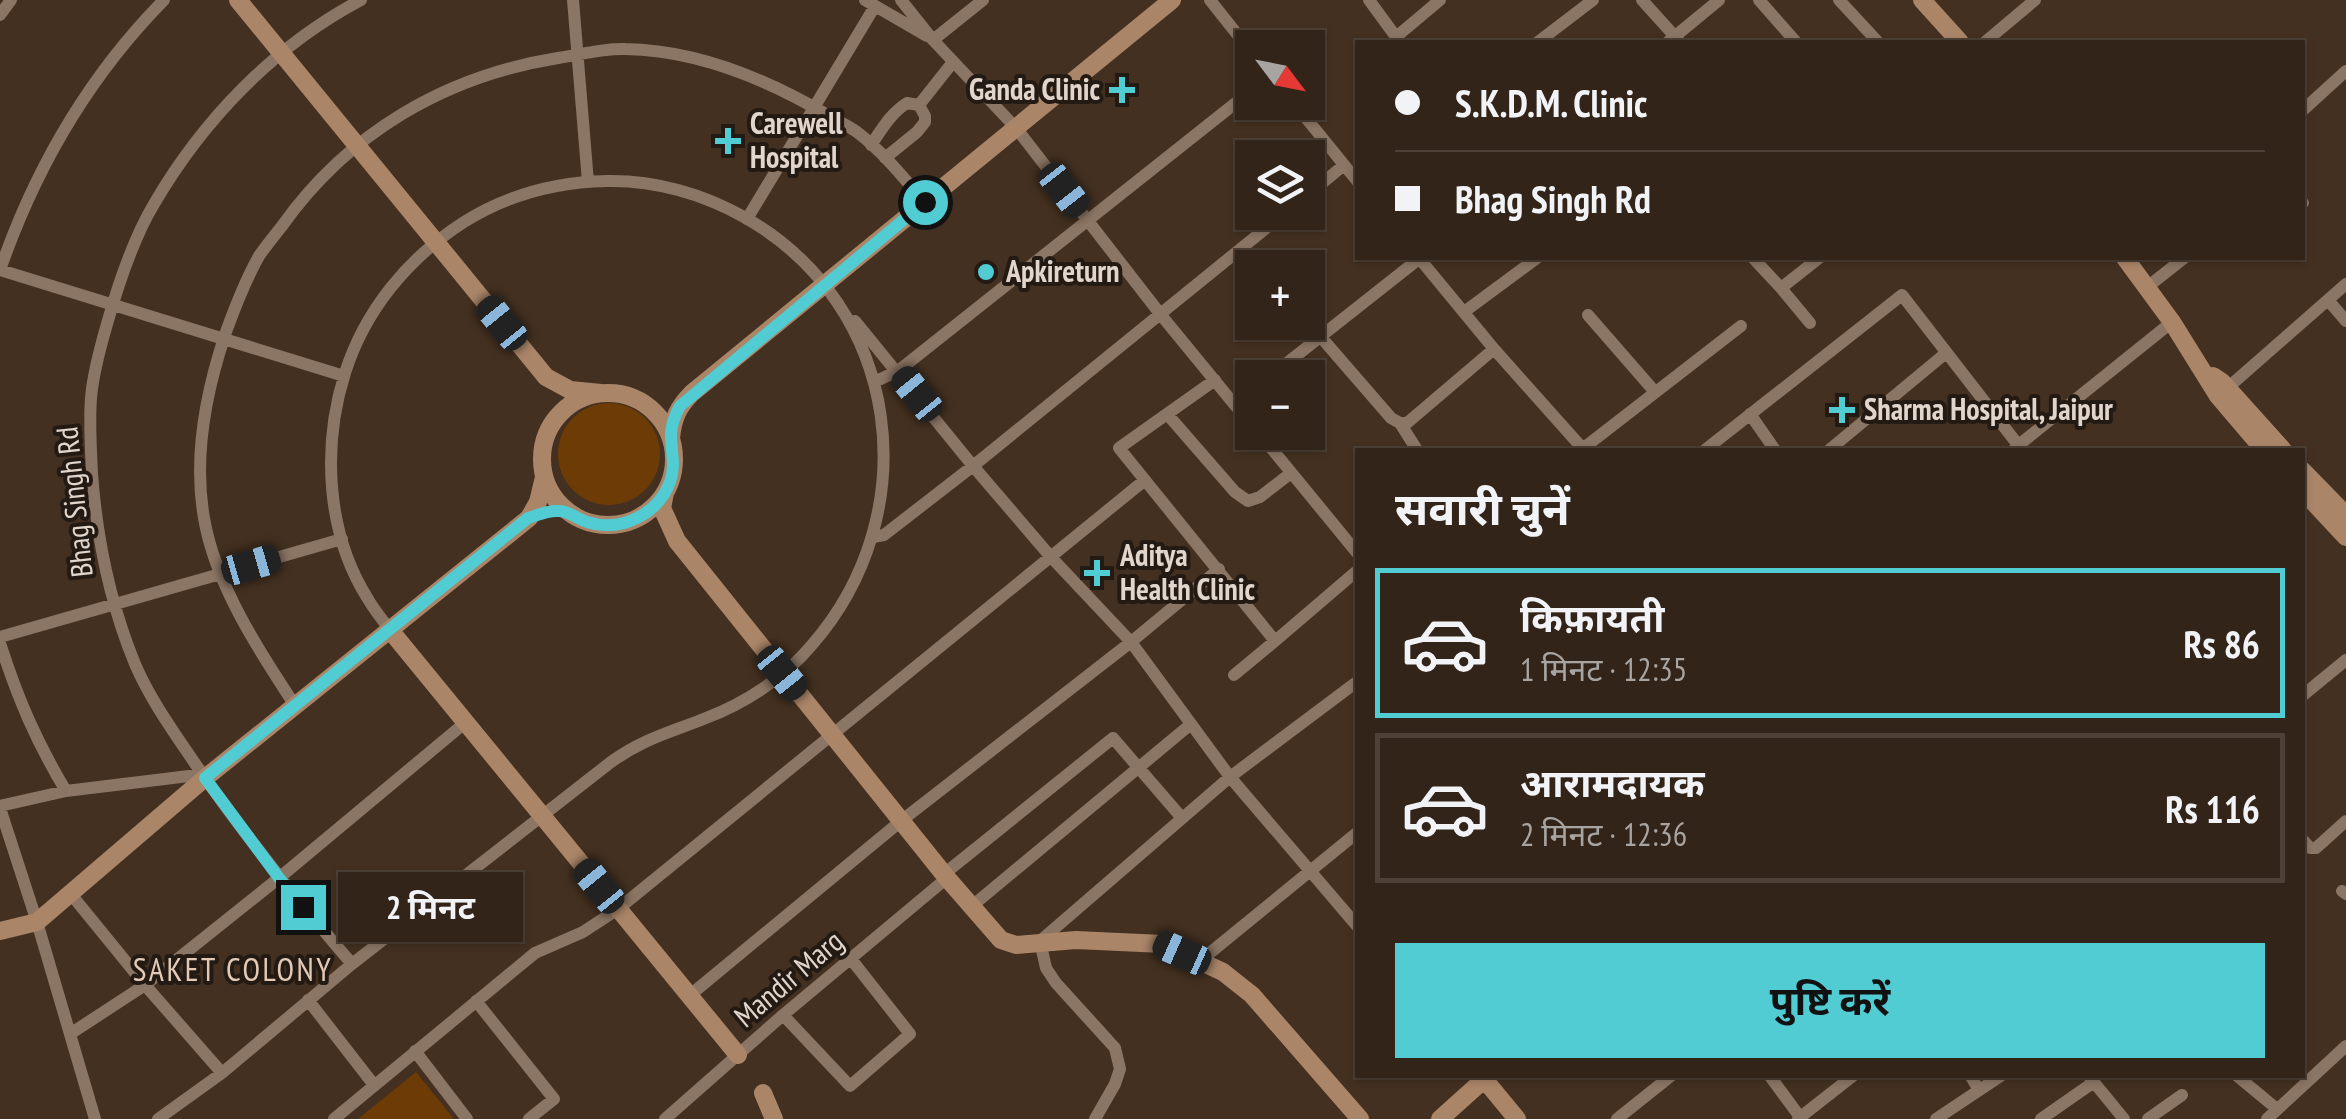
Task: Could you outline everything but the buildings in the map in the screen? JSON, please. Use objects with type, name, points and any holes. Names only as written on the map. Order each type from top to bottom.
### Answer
[{"type":"street","points":[[0,15],[11,0]]},
{"type":"street","points":[[164,0],[104,69],[67,123],[38,178],[0,270],[344,376]]},
{"type":"street","points":[[238,0],[546,376],[570,390],[634,398],[662,401],[692,394]]},
{"type":"street","name":"Bhag Singh Rd","points":[[352,964],[279,878],[205,778],[136,668],[102,559],[90,446],[91,398],[100,348],[113,304],[152,207],[227,103],[281,53],[331,16],[361,0]]},
{"type":"street","points":[[572,0],[588,182]]},
{"type":"street","points":[[901,0],[1016,128],[1234,404]]},
{"type":"street","points":[[933,40],[982,0]]},
{"type":"street","points":[[1172,0],[692,394],[672,422],[674,468],[662,508],[677,542],[945,876],[1001,940],[1016,944],[1076,940],[1163,944],[1223,972],[1252,995],[1360,1119]]},
{"type":"street","points":[[1210,0],[1235,32]]},
{"type":"street","points":[[1369,0],[1398,40],[1440,0]]},
{"type":"street","points":[[1541,40],[1593,0]]},
{"type":"street","points":[[1642,0],[1674,40]]},
{"type":"street","points":[[1676,40],[1719,0]]},
{"type":"street","points":[[1759,0],[1794,40]]},
{"type":"street","points":[[1839,0],[1876,40]]},
{"type":"street","points":[[1987,40],[2035,0]]},
{"type":"street","points":[[748,219],[870,3],[933,40]]},
{"type":"street","points":[[1931,3],[1959,40]]},
{"type":"street","points":[[296,706],[263,657],[220,574],[204,518],[199,458],[211,377],[259,256],[302,197],[356,144],[388,122],[481,75],[531,62],[623,48],[721,66],[765,81],[856,132],[925,202]]},
{"type":"street","points":[[918,106],[954,62]]},
{"type":"street","points":[[2305,107],[2346,71]]},
{"type":"street","points":[[870,145],[900,108],[908,103],[918,106],[925,116],[922,127],[885,158]]},
{"type":"street","points":[[874,382],[898,371],[1235,104]]},
{"type":"street","points":[[1308,120],[1355,178]]},
{"type":"street","points":[[1325,181],[1344,165]]},
{"type":"street","points":[[738,1056],[390,630],[352,570],[333,501],[332,427],[344,376],[366,324],[388,291],[415,260],[476,214],[546,188],[622,181],[693,194],[748,219],[793,251],[1050,556],[1131,642],[1230,777],[1355,923]]},
{"type":"street","points":[[872,537],[884,535],[974,466],[1264,230]]},
{"type":"street","points":[[1325,332],[1417,260]]},
{"type":"street","points":[[1422,260],[1581,448]]},
{"type":"street","points":[[1464,312],[1534,260]]},
{"type":"street","points":[[1756,260],[1810,324]]},
{"type":"street","points":[[1782,288],[1817,260]]},
{"type":"street","points":[[2126,260],[2204,372],[2217,378],[2222,392],[2267,447]]},
{"type":"street","points":[[2146,288],[2181,260]]},
{"type":"street","points":[[2222,392],[2346,284]]},
{"type":"street","points":[[158,1119],[222,1073],[352,964],[638,743],[738,704],[782,673],[833,620],[865,560],[882,494],[885,464],[884,433],[874,382],[859,340],[824,285]]},
{"type":"street","points":[[1708,448],[1902,296],[2018,448],[2172,322]]},
{"type":"street","points":[[2328,300],[2346,321]]},
{"type":"street","points":[[1588,315],[1656,392]]},
{"type":"street","points":[[1583,448],[1741,326]]},
{"type":"street","points":[[1290,360],[1315,340]]},
{"type":"street","points":[[1323,340],[1390,418],[1400,423],[1407,423],[1494,349]]},
{"type":"street","points":[[1831,448],[1946,352]]},
{"type":"street","points":[[546,376],[553,401],[542,451],[544,477],[550,494],[568,512],[585,522],[616,525],[647,512],[664,492]]},
{"type":"street","points":[[1215,380],[1119,448],[1275,641]]},
{"type":"street","points":[[549,427],[568,405],[602,392]]},
{"type":"street","points":[[634,398],[658,415],[671,438]]},
{"type":"street","points":[[1750,414],[1774,448]]},
{"type":"street","points":[[1168,415],[1235,492],[1248,501],[1260,498],[1291,473]]},
{"type":"street","points":[[1400,423],[1416,448]]},
{"type":"street","points":[[1272,450],[1355,550]]},
{"type":"street","points":[[2305,473],[2346,515]]},
{"type":"street","points":[[0,931],[36,922],[205,778],[528,518],[538,502],[544,477]]},
{"type":"street","points":[[334,1119],[535,953],[583,932],[618,909],[1146,480]]},
{"type":"street","points":[[2305,493],[2346,536]]},
{"type":"street","points":[[528,518],[568,512]]},
{"type":"street","points":[[631,521],[648,522],[677,542]]},
{"type":"street","points":[[66,791],[24,714],[0,640],[342,539]]},
{"type":"street","points":[[690,996],[901,821],[1131,642],[1218,569]]},
{"type":"street","points":[[1234,674],[1355,573]]},
{"type":"street","points":[[2305,694],[2346,660]]},
{"type":"street","points":[[1040,942],[1230,777],[1355,683]]},
{"type":"street","points":[[70,1034],[145,985],[466,722]]},
{"type":"street","points":[[972,906],[1191,724]]},
{"type":"street","name":"Mandir Marg","points":[[665,1119],[945,876],[1113,738],[1140,768]]},
{"type":"street","points":[[1140,768],[1182,818]]},
{"type":"street","points":[[94,1119],[0,807],[66,791],[189,776],[205,778]]},
{"type":"street","points":[[2305,842],[2316,848],[2346,822]]},
{"type":"street","points":[[1200,961],[1355,834]]},
{"type":"street","points":[[70,893],[222,1073]]},
{"type":"street","points":[[1040,942],[1046,968],[1056,984],[1116,1048],[1120,1068],[1094,1119]]},
{"type":"street","points":[[783,1016],[850,1086],[910,1034],[851,959]]},
{"type":"street","points":[[308,1000],[374,1085]]},
{"type":"street","points":[[476,1001],[554,1100],[529,1119]]},
{"type":"street","points":[[2239,1078],[2272,1114],[2346,1046]]},
{"type":"street","points":[[414,1051],[467,1119]]},
{"type":"street","points":[[1440,1119],[1483,1078]]},
{"type":"street","points":[[1486,1078],[1517,1119]]},
{"type":"street","points":[[1617,1119],[1668,1078]]},
{"type":"street","points":[[1771,1078],[1799,1118],[1850,1078]]},
{"type":"street","points":[[1972,1078],[1979,1090]]},
{"type":"street","points":[[1936,1119],[1997,1078]]},
{"type":"street","points":[[2040,1119],[2091,1078],[2124,1119]]},
{"type":"street","points":[[763,1093],[774,1119]]},
{"type":"street","points":[[2148,1119],[2182,1095]]},
{"type":"shaded area","points":[[609,403],[629,407],[645,418],[656,434],[660,454],[656,474],[645,490],[629,501],[609,505],[589,501],[573,490],[562,474],[558,454],[562,434],[573,418],[589,407]]},
{"type":"shaded area","points":[[416,1072],[454,1119],[358,1119]]},
{"type":"place","name":"Ganda Clinic","points":[[1122,90]]},
{"type":"place","name":"Carewell Hospital","points":[[728,141]]},
{"type":"place","name":"Apkireturn","points":[[986,272]]},
{"type":"place","name":"Sharma Hospital, Jaipur","points":[[1842,410]]},
{"type":"place","name":"Aditya Health Clinic","points":[[1097,573]]},
{"type":"district","name":"SAKET COLONY","points":[[233,970]]},
{"type":"route","points":[[303,907],[205,778],[528,518],[557,510],[589,523],[616,525],[647,512],[669,484],[674,453],[672,422],[680,406],[925,202]]}]
